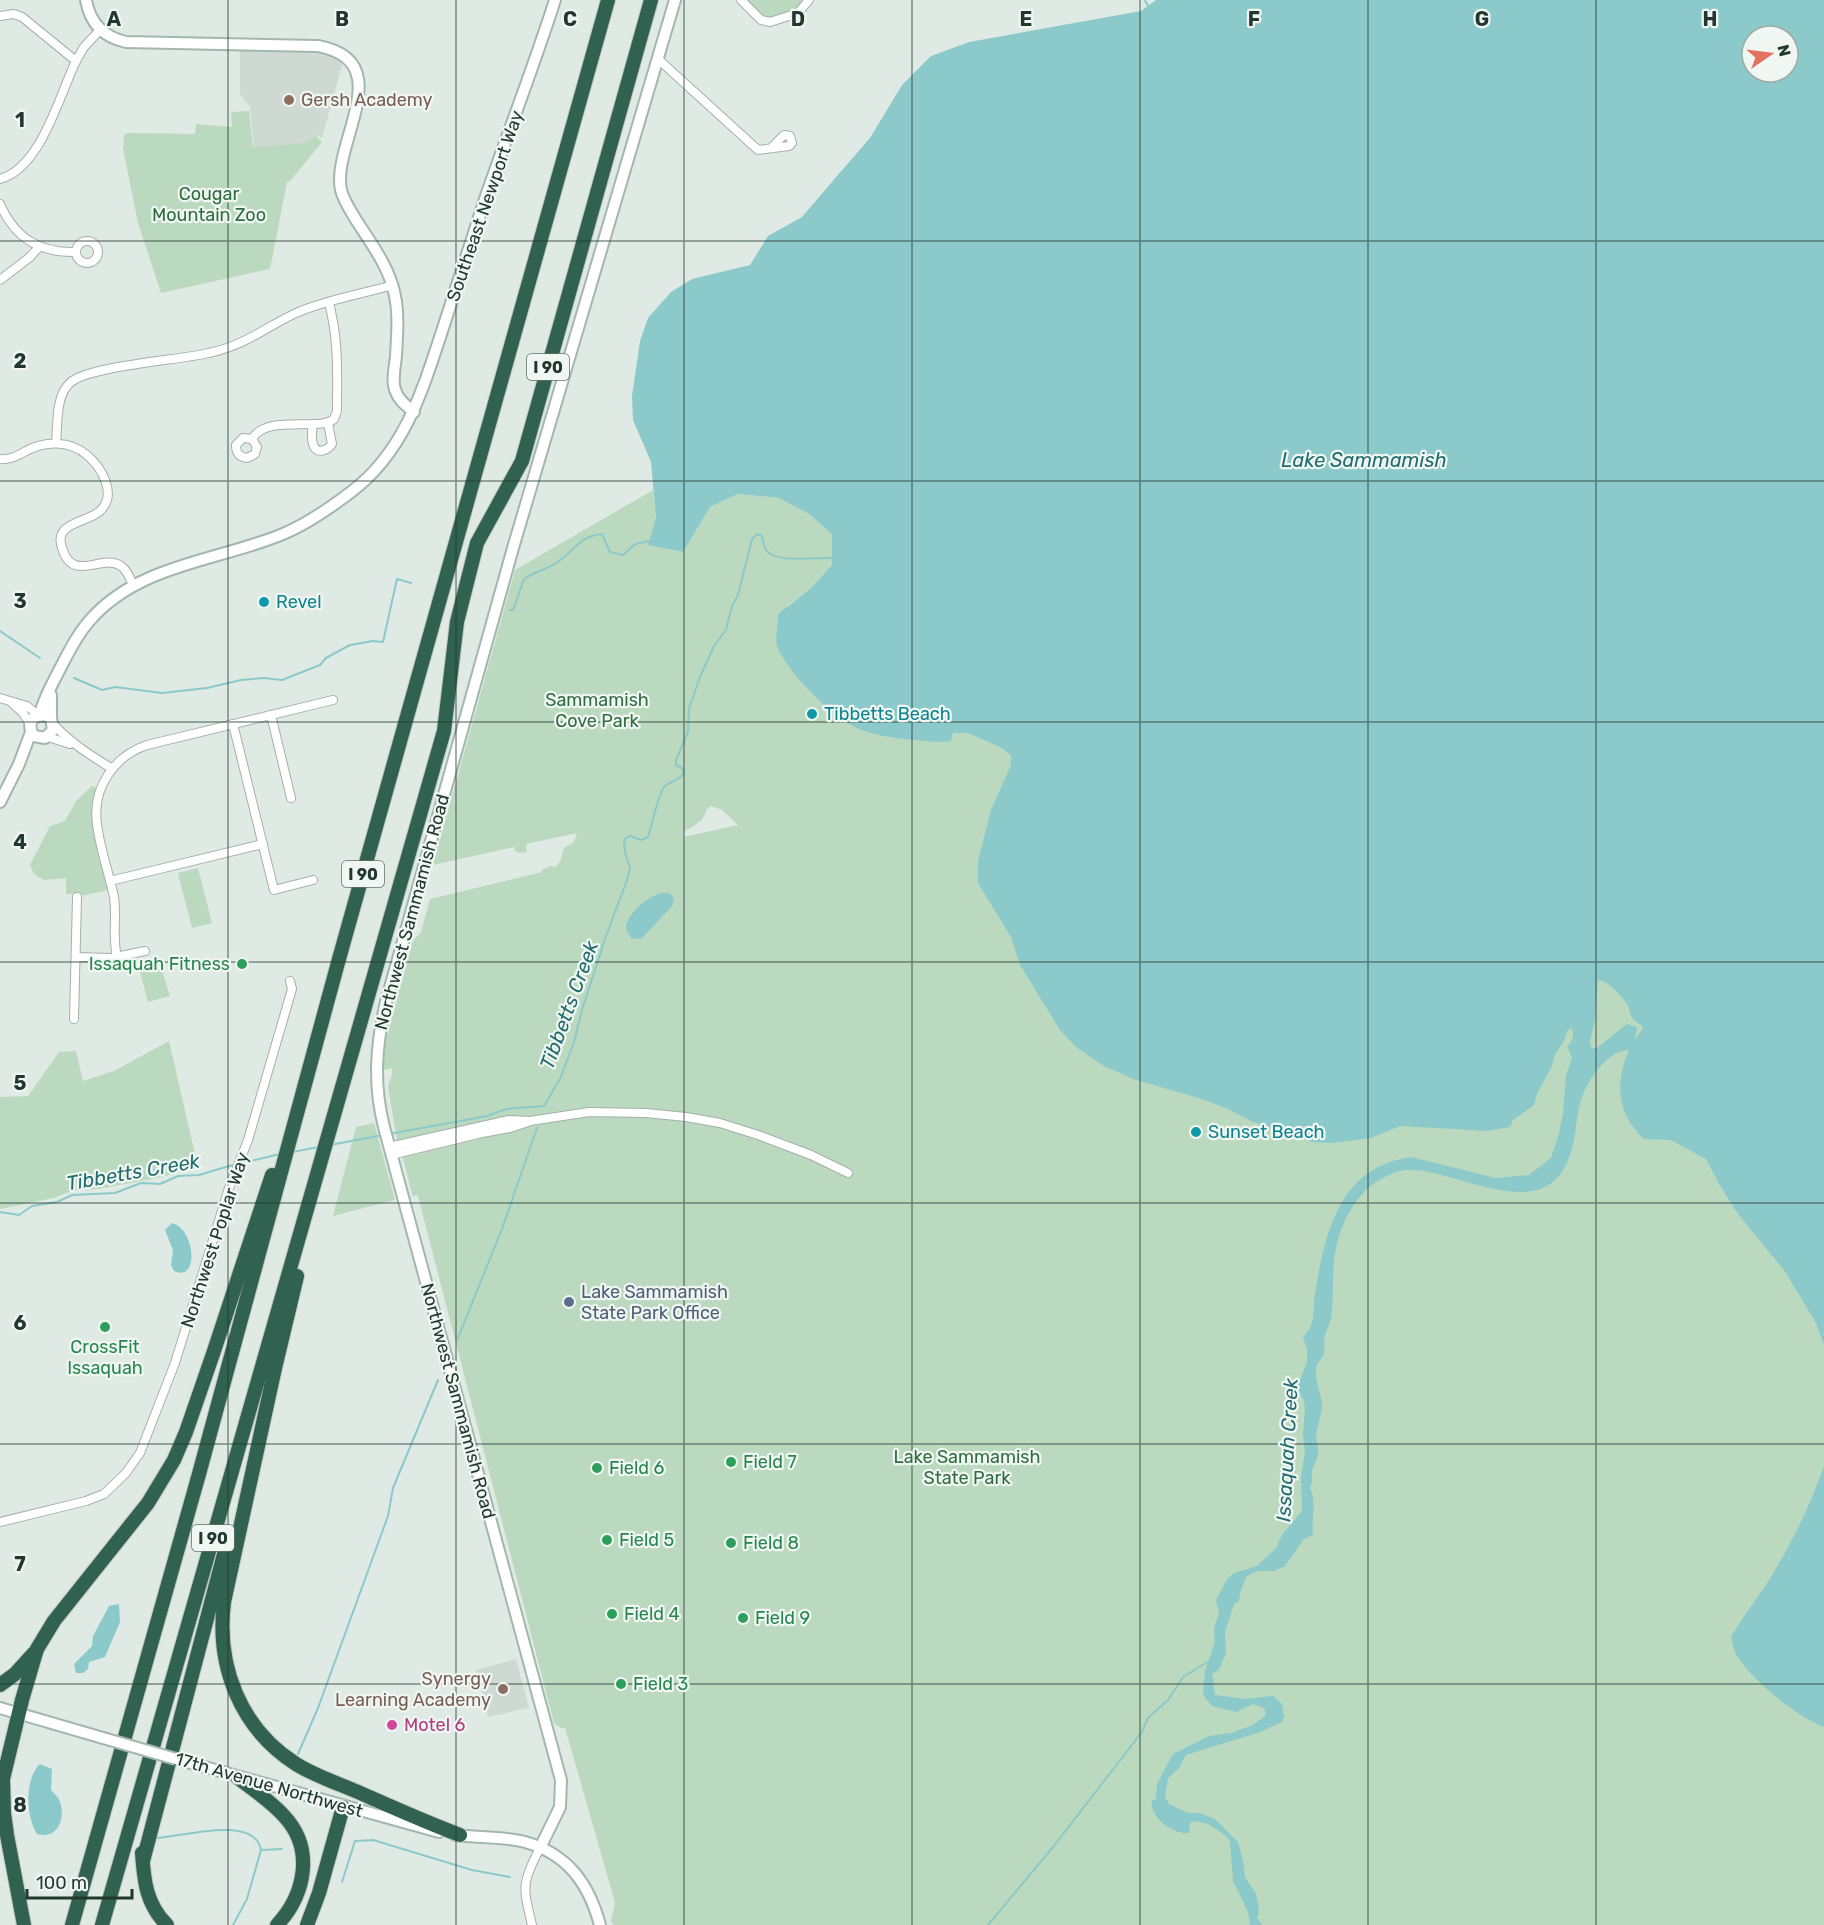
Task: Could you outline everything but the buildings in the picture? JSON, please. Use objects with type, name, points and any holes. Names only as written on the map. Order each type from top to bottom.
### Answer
[{"type":"highway","name":"I 90","points":[[72,1925],[199,1474],[283,1152],[322,1028],[339,959],[608,0]]},
{"type":"highway","name":"I 90","points":[[102,1925],[444,731],[457,622],[477,543],[522,460],[651,0]]},
{"type":"highway","points":[[324,1151],[224,1602],[223,1651],[228,1676],[235,1694],[249,1719],[267,1741],[298,1765],[324,1778],[460,1835]]},
{"type":"highway","points":[[24,1925],[4,1813],[3,1779],[18,1714],[38,1649],[54,1621],[148,1503],[174,1460],[186,1432],[283,1152]]},
{"type":"highway","points":[[167,1925],[156,1913],[147,1893],[143,1880],[142,1846],[186,1681],[203,1629],[275,1368]]},
{"type":"highway","points":[[0,1684],[15,1674],[38,1649]]},
{"type":"highway","points":[[0,1733],[5,1746],[6,1760]]},
{"type":"highway","points":[[237,1777],[285,1816],[299,1841],[303,1856],[302,1884],[292,1907],[277,1925]]},
{"type":"highway","points":[[307,1925],[319,1893],[343,1807]]},
{"type":"street","points":[[86,0],[90,17],[100,30],[117,40],[134,43],[318,46],[345,56],[355,69],[359,95],[341,163],[341,190],[347,204],[377,252],[393,285],[398,312],[394,388],[400,400],[414,412]]},
{"type":"street","name":"Southeast Newport Way","points":[[46,718],[52,685],[74,643],[91,619],[117,596],[133,585],[172,569],[283,534],[320,514],[353,491],[368,477],[398,441],[414,412],[555,0]]},
{"type":"street","name":"Northwest Sammamish Road","points":[[540,1848],[560,1807],[561,1780],[389,1147],[377,1093],[376,1061],[386,1002],[513,548],[630,159],[675,0]]},
{"type":"street","points":[[741,0],[765,22],[798,14],[809,0]]},
{"type":"street","points":[[0,16],[14,14],[22,16],[76,61]]},
{"type":"street","points":[[0,179],[21,168],[34,153],[76,61],[84,47],[100,30]]},
{"type":"street","points":[[658,59],[758,150],[772,147]]},
{"type":"street","points":[[0,204],[17,230],[39,247],[50,251],[75,252]]},
{"type":"street","points":[[0,280],[30,257],[39,247]]},
{"type":"street","points":[[56,443],[60,399],[63,391],[76,379],[96,372],[228,348],[258,335],[295,314],[393,285]]},
{"type":"street","points":[[252,439],[255,435],[272,427],[328,423],[334,419],[337,411],[338,350],[336,329],[329,303]]},
{"type":"street","points":[[313,423],[313,445],[316,450],[322,451],[328,449],[332,444],[328,423]]},
{"type":"street","points":[[0,459],[8,460],[36,447],[56,443],[76,448],[90,458],[104,477],[107,500],[99,511],[64,530],[61,541],[64,553],[77,566],[107,562],[120,565],[128,574],[133,585]]},
{"type":"street","points":[[0,698],[27,706],[46,718],[80,748],[111,768]]},
{"type":"street","points":[[117,957],[116,911],[98,830],[96,810],[101,789],[111,768],[122,758],[140,748],[333,700]]},
{"type":"street","points":[[10,701],[23,713],[30,728],[45,738],[80,748]]},
{"type":"street","points":[[271,715],[291,798]]},
{"type":"street","points":[[0,802],[19,764],[34,717],[46,718]]},
{"type":"street","points":[[19,764],[51,734],[46,718]]},
{"type":"street","points":[[233,724],[274,890],[313,880]]},
{"type":"street","points":[[110,881],[262,844]]},
{"type":"street","points":[[74,1019],[77,897]]},
{"type":"street","points":[[76,957],[117,957],[145,951]]},
{"type":"street","name":"Northwest Poplar Way","points":[[0,1522],[86,1501],[104,1494],[133,1465],[152,1428],[176,1360],[229,1188],[242,1160],[292,989],[290,981]]},
{"type":"street","points":[[389,1147],[509,1120],[530,1121],[589,1112],[646,1113],[686,1117],[720,1124],[780,1142],[848,1173]]},
{"type":"street","name":"17th Avenue Northwest","points":[[0,1708],[433,1831],[516,1840],[540,1848]]},
{"type":"street","points":[[532,1925],[525,1892],[526,1877],[540,1848],[578,1875],[591,1898],[600,1925]]},
{"type":"shaded area","name":"Gersh Academy","points":[[240,49],[291,52],[319,50],[343,61],[322,138],[317,135],[304,143],[254,147],[250,107],[240,94]]},
{"type":"shaded area","name":"Synergy Learning Academy","points":[[516,1659],[529,1708],[488,1717],[476,1670]]},
{"type":"green space","points":[[741,0],[809,0],[801,11],[765,22]]},
{"type":"green space","name":"Cougar Mountain Zoo","points":[[249,111],[253,147],[304,143],[316,136],[322,142],[287,182],[270,269],[161,293],[138,223],[123,149],[124,135],[128,133],[195,134],[196,124],[232,127],[231,112]]},
{"type":"green space","name":"Lake Sammamish State Park","points":[[653,490],[656,519],[649,545],[683,552],[710,507],[738,494],[779,498],[809,514],[832,534],[832,565],[811,588],[787,606],[1581,944],[1600,943],[1824,1256],[1824,1925],[613,1925],[611,1921],[615,1903],[565,1728],[554,1723],[419,1200],[417,1194],[413,1197],[402,1155],[399,1153],[388,1086],[392,1068],[384,1070],[382,1054],[413,941],[421,932],[430,899],[542,872],[550,866],[555,867],[560,862],[564,848],[574,842],[577,833],[526,844],[527,852],[519,853],[514,847],[433,865],[515,570]],"holes":[[[711,806],[722,810],[738,825],[683,837],[684,832],[701,820]]]},
{"type":"green space","points":[[92,786],[101,789],[97,805],[112,889],[86,895],[66,894],[66,878],[44,880],[34,874],[30,865],[50,826],[65,821],[76,801]]},
{"type":"green space","points":[[198,868],[212,923],[192,928],[178,873]]},
{"type":"green space","points":[[159,960],[170,996],[148,1002],[138,965]]},
{"type":"green space","points":[[169,1041],[198,1167],[157,1178],[98,1189],[72,1191],[54,1198],[0,1209],[0,1097],[28,1096],[59,1052],[76,1051],[83,1081],[114,1071]]},
{"type":"green space","points":[[374,1123],[395,1200],[333,1216],[356,1127]]},
{"type":"water","name":"Lake Sammamish","points":[[1156,0],[1824,0],[1824,1345],[1816,1323],[1784,1270],[1738,1214],[1706,1159],[1671,1140],[1644,1139],[1628,1119],[1623,1108],[1620,1085],[1624,1062],[1629,1050],[1621,1051],[1605,1061],[1592,1078],[1580,1103],[1571,1154],[1567,1163],[1555,1180],[1541,1189],[1525,1192],[1506,1191],[1430,1172],[1412,1170],[1392,1174],[1377,1181],[1366,1190],[1350,1211],[1339,1236],[1334,1263],[1331,1318],[1324,1337],[1324,1353],[1316,1369],[1322,1405],[1316,1436],[1318,1455],[1312,1471],[1310,1488],[1313,1499],[1313,1535],[1303,1540],[1285,1566],[1274,1571],[1257,1571],[1246,1577],[1239,1601],[1234,1604],[1225,1632],[1226,1653],[1219,1670],[1212,1674],[1215,1695],[1246,1699],[1273,1696],[1282,1704],[1284,1717],[1282,1722],[1260,1732],[1186,1755],[1179,1768],[1168,1778],[1165,1797],[1169,1804],[1188,1813],[1199,1813],[1215,1819],[1238,1842],[1245,1877],[1256,1894],[1259,1912],[1257,1918],[1262,1925],[1250,1925],[1248,1912],[1233,1881],[1230,1841],[1225,1835],[1208,1824],[1194,1821],[1190,1823],[1189,1833],[1170,1828],[1155,1813],[1152,1801],[1156,1799],[1157,1784],[1173,1754],[1209,1736],[1231,1733],[1253,1725],[1266,1715],[1264,1708],[1253,1704],[1236,1712],[1212,1706],[1203,1692],[1205,1671],[1215,1642],[1214,1628],[1219,1613],[1216,1600],[1227,1579],[1234,1573],[1257,1566],[1276,1548],[1282,1535],[1302,1511],[1301,1477],[1305,1451],[1303,1434],[1305,1409],[1297,1387],[1307,1362],[1307,1350],[1303,1337],[1312,1322],[1319,1271],[1331,1226],[1340,1206],[1352,1189],[1367,1174],[1387,1163],[1411,1157],[1496,1178],[1529,1175],[1551,1158],[1559,1133],[1566,1076],[1572,1058],[1567,1046],[1573,1035],[1571,1028],[1567,1031],[1555,1055],[1534,1105],[1513,1120],[1510,1127],[1487,1131],[1400,1126],[1371,1138],[1333,1143],[1313,1142],[1300,1138],[1282,1128],[1275,1129],[1253,1122],[1205,1100],[1133,1079],[1102,1065],[1076,1047],[1060,1030],[1020,965],[1011,937],[978,883],[978,861],[991,810],[1011,765],[1011,755],[1000,747],[968,733],[953,733],[951,741],[942,742],[895,738],[852,726],[829,709],[803,684],[779,650],[776,639],[778,614],[811,588],[832,565],[832,534],[809,514],[779,498],[738,494],[710,507],[683,552],[648,545],[656,518],[651,462],[633,420],[632,396],[640,341],[648,318],[671,292],[692,279],[750,265],[768,236],[802,217],[870,138],[902,85],[931,56],[969,42],[1141,11]],"holes":[[[1598,980],[1618,993],[1628,1006],[1632,1018],[1643,1028],[1635,1040],[1637,1027],[1627,1024],[1598,1047],[1592,1049],[1590,1042],[1595,1019]]]},
{"type":"water","points":[[661,893],[672,895],[674,901],[672,906],[642,938],[633,939],[626,926],[629,919],[640,905]]},
{"type":"water","points":[[172,1223],[186,1234],[190,1244],[191,1262],[188,1269],[182,1273],[174,1271],[171,1265],[173,1250],[165,1230]]},
{"type":"water","points":[[1824,1466],[1824,1727],[1789,1707],[1755,1678],[1737,1657],[1731,1637],[1784,1555],[1809,1505]]},
{"type":"water","points":[[119,1604],[120,1622],[105,1657],[89,1662],[88,1669],[83,1673],[76,1673],[74,1664],[92,1646],[93,1636],[109,1606]]},
{"type":"water","points":[[40,1764],[52,1769],[51,1790],[59,1799],[62,1809],[58,1827],[50,1834],[44,1835],[37,1834],[33,1827],[28,1798],[31,1779]]},
{"type":"waterway","points":[[1145,0],[1149,8]]},
{"type":"waterway","points":[[510,610],[513,610],[524,579],[558,562],[588,538],[602,534],[610,552],[623,555],[635,544],[650,541]]},
{"type":"waterway","name":"Tibbetts Creek","points":[[389,1134],[487,1116],[506,1109],[544,1106],[561,1077],[574,1042],[606,936],[626,883],[630,868],[624,842],[630,836],[641,840],[648,837],[662,790],[684,774],[682,768],[676,765],[676,760],[688,732],[689,708],[714,646],[726,630],[732,606],[738,595],[752,539],[757,534],[762,536],[766,550],[779,557],[832,558]]},
{"type":"waterway","points":[[74,678],[102,690],[115,687],[162,693],[207,688],[241,680],[264,678],[282,680],[320,665],[326,658],[350,645],[373,641],[383,642],[397,579],[411,583]]},
{"type":"waterway","points":[[0,631],[40,658]]},
{"type":"waterway","points":[[458,1338],[502,1229],[537,1128]]},
{"type":"waterway","name":"Tibbetts Creek","points":[[330,1145],[383,1135]]},
{"type":"waterway","name":"Tibbetts Creek","points":[[292,1152],[319,1147]]},
{"type":"waterway","name":"Tibbetts Creek","points":[[242,1163],[280,1154]]},
{"type":"waterway","name":"Tibbetts Creek","points":[[0,1212],[19,1215],[32,1206],[57,1202],[72,1195],[115,1193],[141,1183],[160,1184],[178,1176],[199,1175],[236,1164]]},
{"type":"waterway","points":[[298,1754],[318,1708],[388,1516],[393,1488],[438,1380]]},
{"type":"waterway","points":[[988,1925],[1053,1847],[1142,1732],[1148,1718],[1168,1700],[1183,1677],[1209,1661]]},
{"type":"waterway","points":[[157,1838],[215,1830],[232,1830],[256,1839],[261,1850],[247,1899],[233,1925]]},
{"type":"waterway","points":[[342,1882],[355,1841],[373,1840],[472,1870],[510,1877]]},
{"type":"waterway","points":[[261,1850],[282,1849]]},
{"type":"place","name":"Gersh Academy","points":[[289,100]]},
{"type":"place","name":"Revel","points":[[264,602]]},
{"type":"place","name":"Tibbetts Beach","points":[[812,714]]},
{"type":"place","name":"Issaquah Fitness","points":[[242,964]]},
{"type":"place","name":"Sunset Beach","points":[[1196,1132]]},
{"type":"place","name":"Lake Sammamish State Park Office","points":[[569,1302]]},
{"type":"place","name":"CrossFit Issaquah","points":[[105,1327]]},
{"type":"place","name":"Field 7","points":[[731,1462]]},
{"type":"place","name":"Field 6","points":[[597,1468]]},
{"type":"place","name":"Field 5","points":[[607,1540]]},
{"type":"place","name":"Field 8","points":[[731,1543]]},
{"type":"place","name":"Field 4","points":[[612,1614]]},
{"type":"place","name":"Field 9","points":[[743,1618]]},
{"type":"place","name":"Field 3","points":[[621,1684]]},
{"type":"place","name":"Synergy Learning Academy","points":[[503,1689]]},
{"type":"place","name":"Motel 6","points":[[392,1725]]},
{"type":"park label","name":"Sammamish Cove Park","points":[[597,710]]},
{"type":"water label","name":"Issaquah Creek","points":[[1287,1450]]}]
